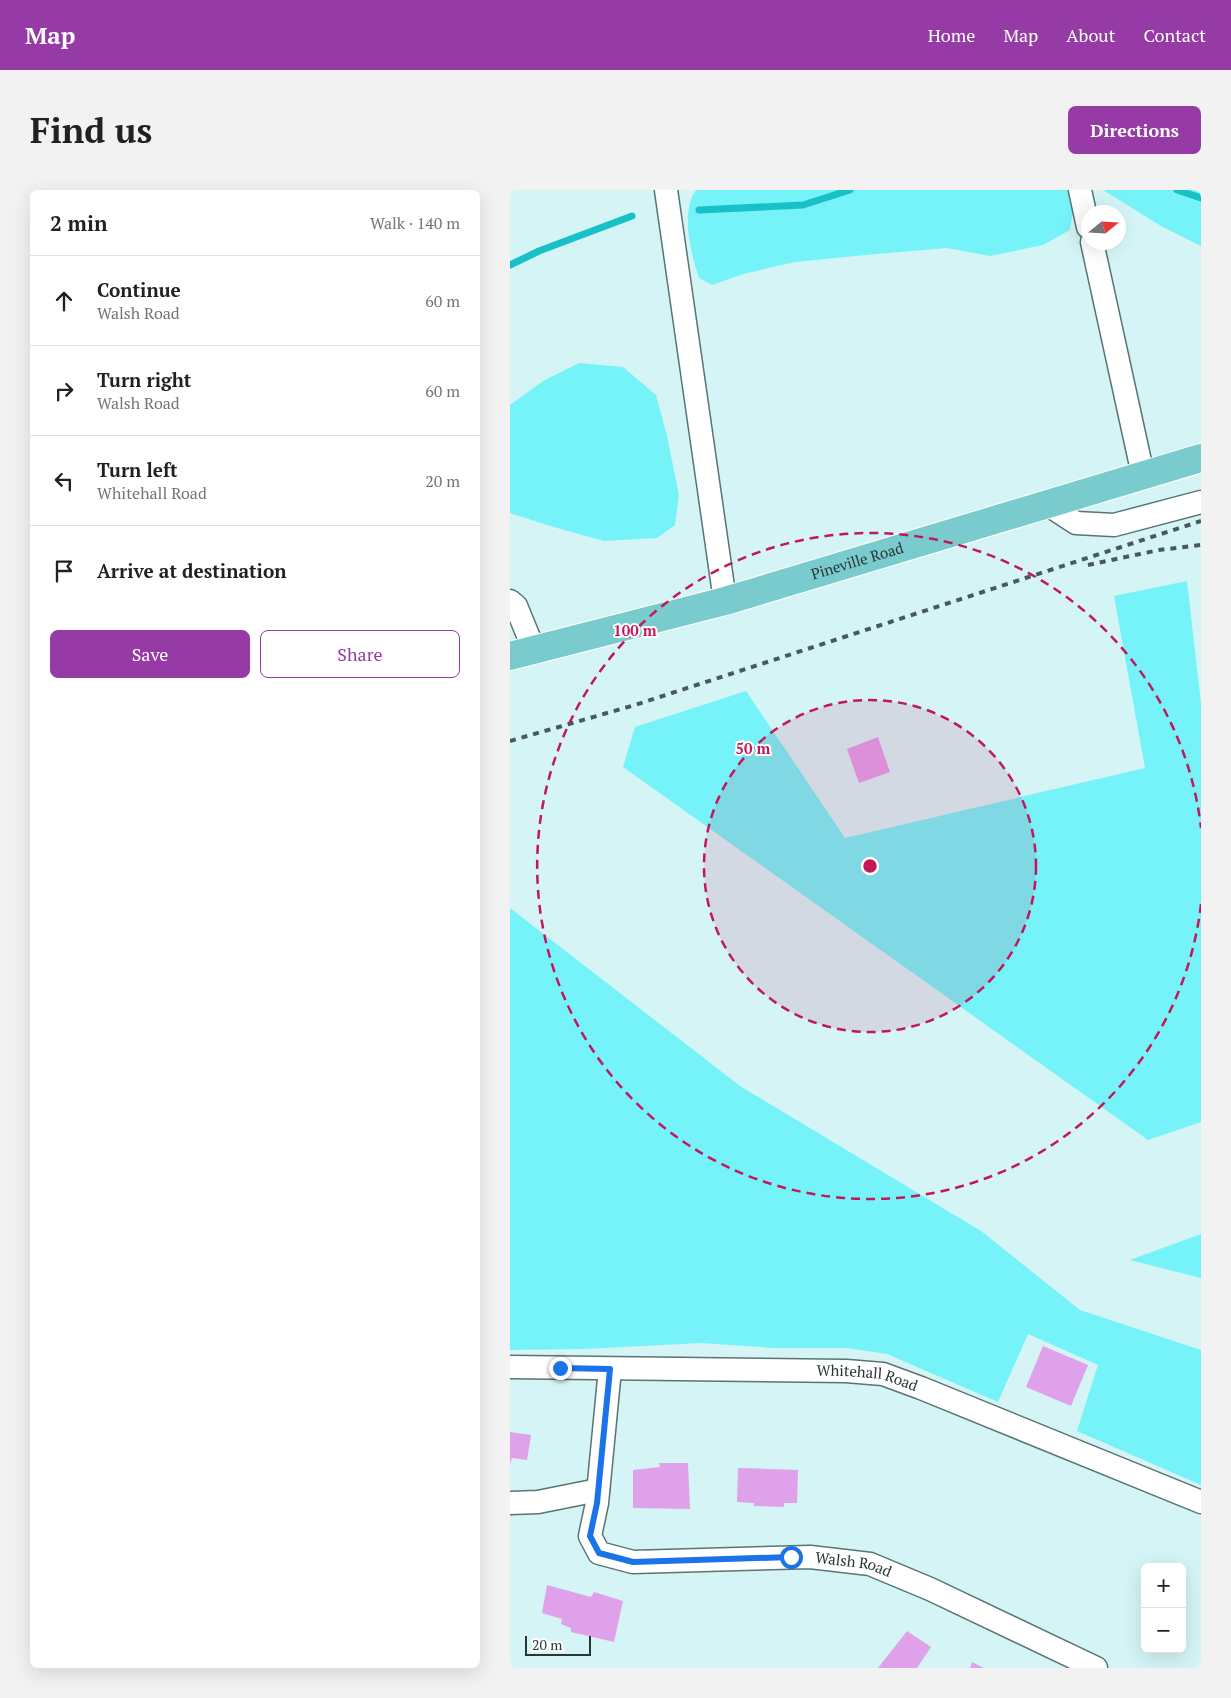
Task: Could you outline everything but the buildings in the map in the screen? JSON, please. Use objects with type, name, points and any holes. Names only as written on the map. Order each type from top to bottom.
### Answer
[{"type":"main road","name":"Pineville Road","points":[[522,653],[725,601],[1201,458]]},
{"type":"street","points":[[666,190],[725,601]]},
{"type":"street","points":[[1080,190],[1083,205]]},
{"type":"street","points":[[1094,250],[1143,475]]},
{"type":"street","points":[[1047,504],[1076,523],[1114,525],[1201,502]]},
{"type":"street","points":[[510,601],[516,606],[522,653]]},
{"type":"street","name":"Whitehall Road","points":[[510,1368],[846,1371],[882,1374],[921,1388],[1201,1502]]},
{"type":"street","name":"Walsh Road","points":[[610,1369],[597,1503],[590,1536],[599,1553],[633,1562],[810,1556],[870,1564],[930,1589],[1096,1668]]},
{"type":"street","points":[[510,1503],[538,1502],[598,1490]]},
{"type":"shaded area","points":[[696,190],[1068,190],[1073,211],[1070,230],[1043,245],[990,256],[947,248],[795,262],[743,274],[712,285],[699,278],[690,245],[688,233],[689,210],[691,199]]},
{"type":"shaded area","points":[[1103,190],[1201,190],[1201,246],[1161,226]]},
{"type":"shaded area","points":[[579,363],[623,367],[656,395],[667,436],[679,495],[675,525],[657,538],[604,541],[510,513],[510,405],[543,381]]},
{"type":"shaded area","points":[[1187,581],[1201,704],[1201,1122],[1148,1140],[623,767],[635,727],[746,691],[845,838],[1145,768],[1114,596]]},
{"type":"shaded area","points":[[510,908],[740,1086],[981,1231],[1080,1310],[1201,1350],[1201,1485],[1077,1431],[1098,1365],[1028,1334],[998,1402],[887,1354],[847,1348],[774,1348],[701,1343],[584,1349],[510,1350]]},
{"type":"shaded area","points":[[1201,1234],[1201,1278],[1130,1260]]},
{"type":"waterway","points":[[699,210],[803,205],[850,190]]},
{"type":"waterway","points":[[1177,190],[1201,198]]},
{"type":"waterway","points":[[510,265],[539,251],[632,216]]},
{"type":"railway","points":[[510,741],[635,705],[1201,521]]},
{"type":"railway","points":[[1088,565],[1159,550],[1201,545]]},
{"type":"route","points":[[560,1368],[610,1369],[597,1503],[590,1536],[599,1553],[633,1562],[791,1557]]}]
